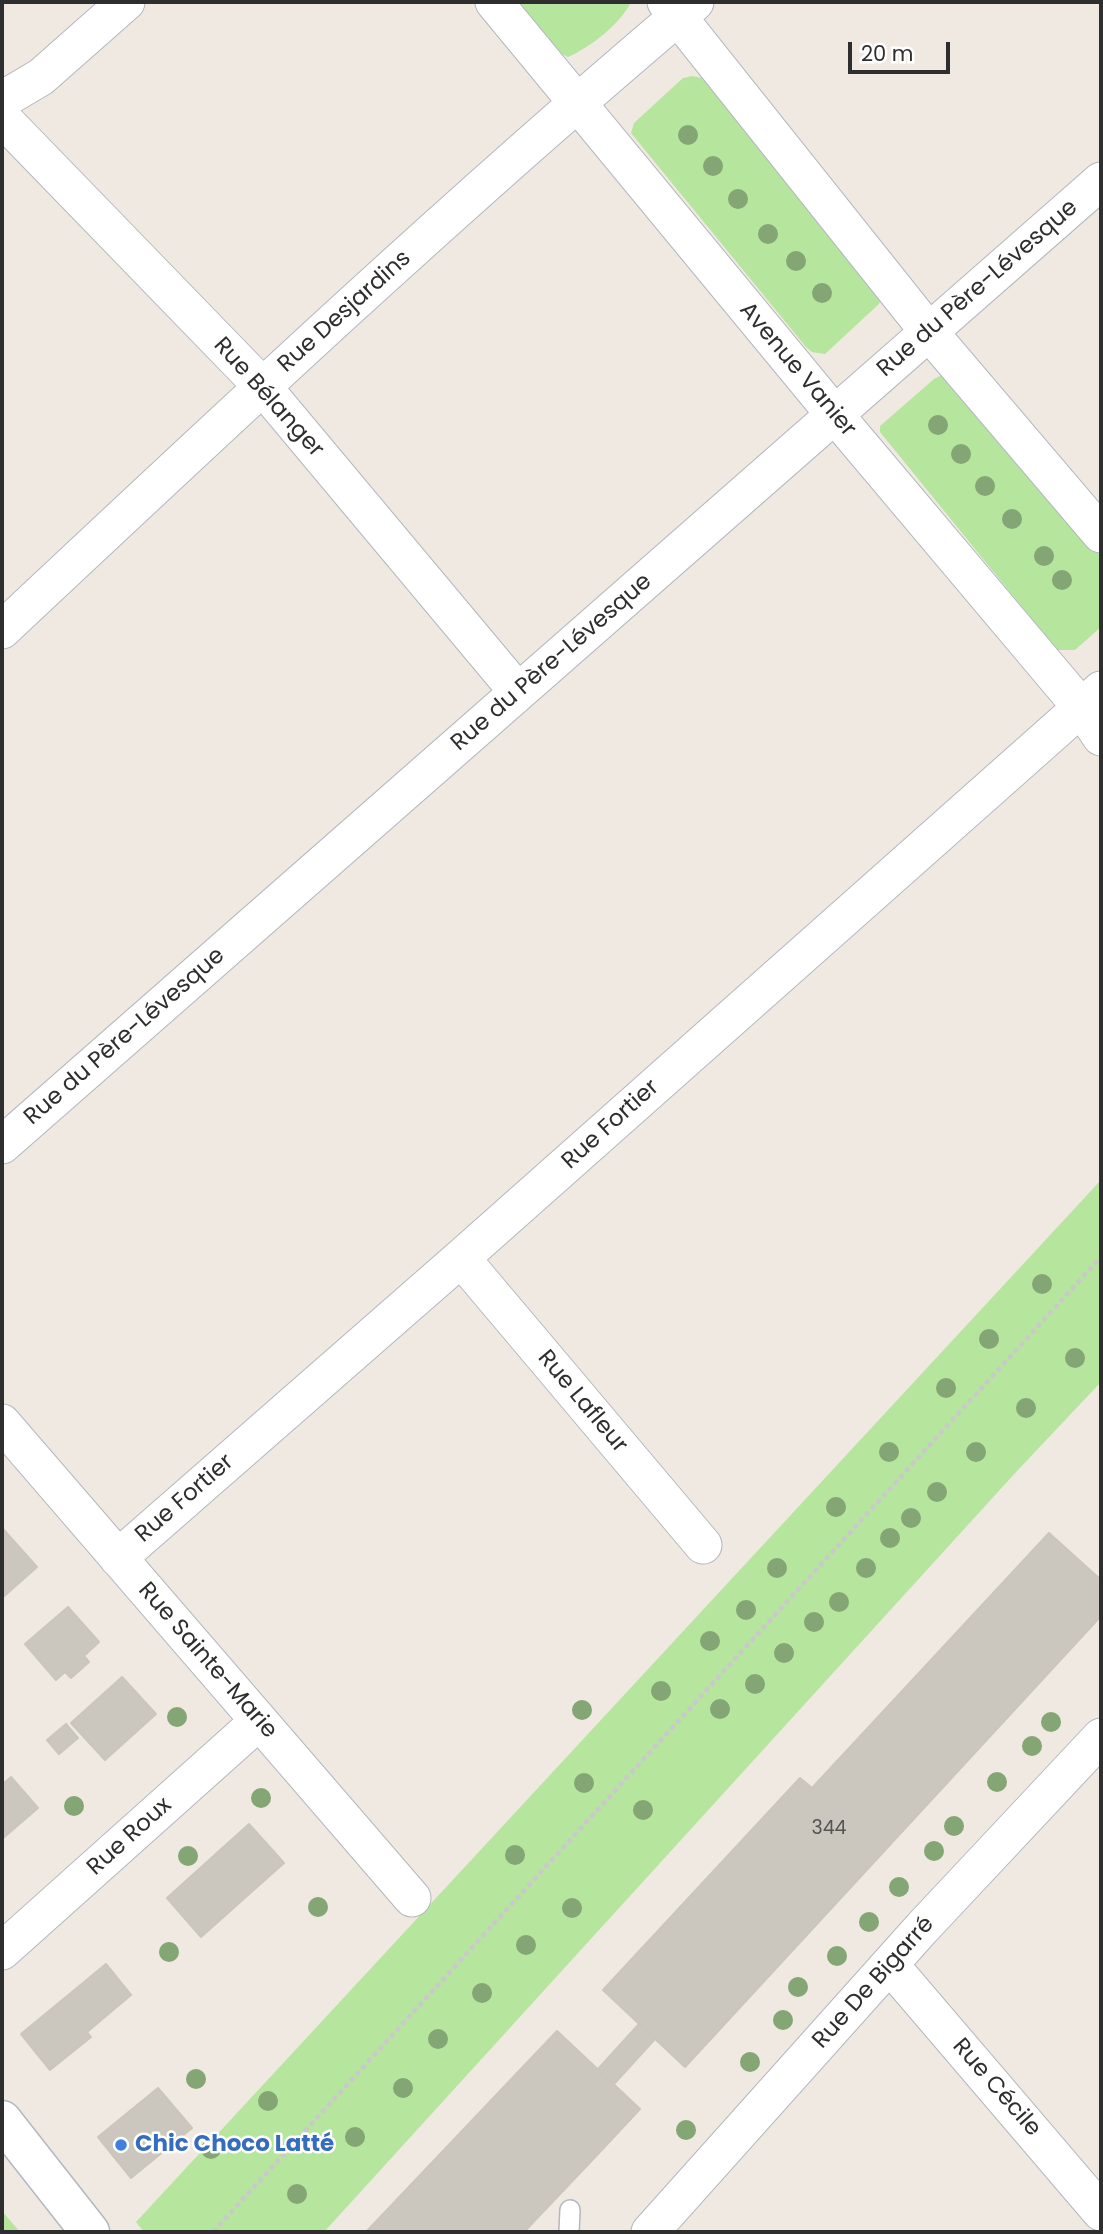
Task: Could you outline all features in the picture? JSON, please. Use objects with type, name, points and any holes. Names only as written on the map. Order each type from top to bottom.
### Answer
[{"type":"street","points":[[2,100],[40,77],[126,2]]},
{"type":"street","name":"Avenue Vanier","points":[[494,2],[835,415],[1091,699],[1101,737]]},
{"type":"street","points":[[680,7],[929,332],[1101,534]]},
{"type":"street","name":"Rue Desjardins","points":[[2,630],[262,387],[680,7]]},
{"type":"street","name":"Rue Bélanger","points":[[2,118],[262,387],[518,692]]},
{"type":"street","name":"Rue du Père-Lévesque","points":[[2,1145],[1101,181]]},
{"type":"street","name":"Rue Fortier","points":[[118,1558],[461,1258],[1091,699]]},
{"type":"street","name":"Rue Lafleur","points":[[461,1258],[703,1545]]},
{"type":"street","name":"Rue Sainte-Marie","points":[[2,1423],[412,1898]]},
{"type":"street","name":"Rue Roux","points":[[2,1951],[258,1722]]},
{"type":"street","name":"Rue De Bigarré","points":[[650,2232],[890,1965],[1101,1737]]},
{"type":"street","name":"Rue Cécile","points":[[890,1965],[1101,2212]]},
{"type":"street","points":[[2,2120],[90,2232]]},
{"type":"lane","points":[[569,2232],[570,2210]]},
{"type":"path","points":[[213,2232],[1101,1257]]},
{"type":"green space","points":[[517,2],[631,2],[604,34],[568,57],[560,53]]},
{"type":"green space","points":[[683,78],[702,78],[880,293],[879,304],[825,354],[812,352],[806,347],[631,133],[634,123]]},
{"type":"green space","points":[[942,375],[953,378],[1101,557],[1101,627],[1075,650],[1057,650],[880,432],[880,426]]},
{"type":"green space","points":[[1101,1180],[1101,1382],[324,2232],[144,2232],[136,2222]]},
{"type":"green space","points":[[2,2211],[20,2232],[2,2232]]},
{"type":"building","points":[[3,1529],[37,1567],[2,1598],[2,1531]]},
{"type":"building","points":[[1049,1533],[1101,1580],[1101,1616],[685,2067],[603,1990],[800,1778],[812,1788]]},
{"type":"building","points":[[68,1607],[99,1642],[84,1656],[89,1662],[71,1678],[65,1672],[56,1680],[25,1644]]},
{"type":"building","points":[[122,1677],[156,1714],[105,1760],[71,1723]]},
{"type":"building","points":[[66,1724],[78,1738],[59,1754],[47,1740]]},
{"type":"building","points":[[11,1777],[38,1808],[2,1839],[2,1785]]},
{"type":"building","points":[[249,1824],[284,1863],[201,1937],[167,1898]]},
{"type":"building","points":[[106,1964],[131,1995],[87,2032],[91,2037],[50,2070],[21,2034]]},
{"type":"building","points":[[639,2024],[655,2039],[614,2084],[598,2069]]},
{"type":"building","points":[[557,2031],[640,2109],[524,2232],[366,2232]]},
{"type":"building","points":[[158,2088],[192,2128],[131,2178],[98,2137]]},
{"type":"place","name":"Chic Choco Latté","points":[[121,2145]]}]
